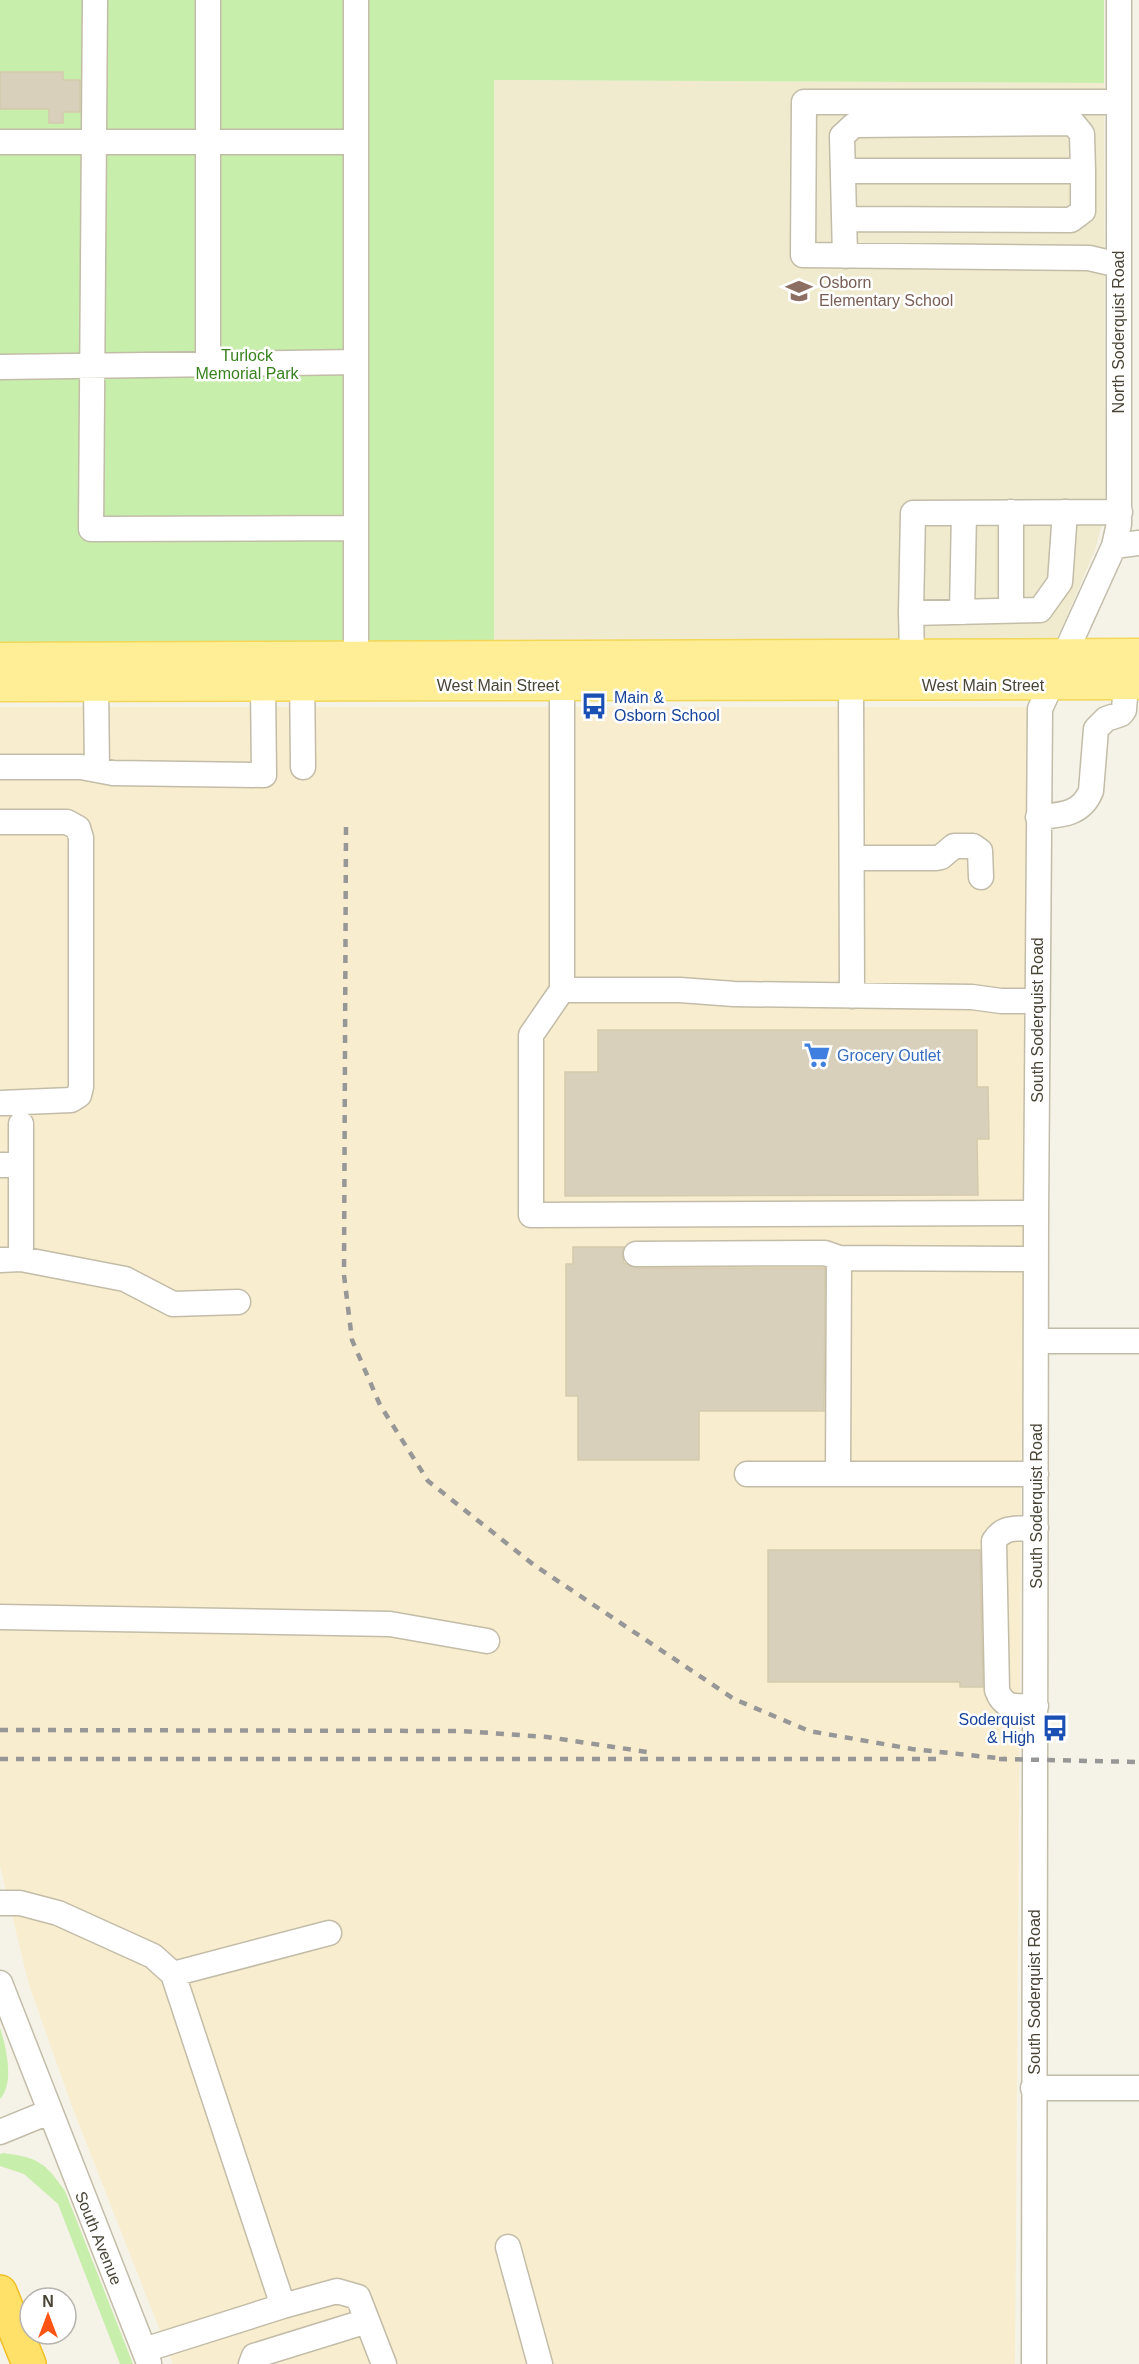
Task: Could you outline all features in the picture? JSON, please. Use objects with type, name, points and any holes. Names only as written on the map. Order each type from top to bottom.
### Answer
[{"type":"highway","points":[[0,2292],[29,2364]]},
{"type":"main road","name":"West Main Street","points":[[0,658],[1139,654]]},
{"type":"main road","name":"West Main Street","points":[[0,686],[1133,684]]},
{"type":"street","points":[[95,0],[91,529],[356,528]]},
{"type":"street","points":[[208,0],[208,364]]},
{"type":"street","points":[[356,0],[356,656]]},
{"type":"street","name":"North Soderquist Road","points":[[1066,654],[1114,546],[1120,512],[1117,445],[1129,304],[1119,265],[1119,0]]},
{"type":"street","points":[[844,219],[1071,220],[1083,211],[1082,134],[1073,123],[1049,112],[804,102],[803,255],[1089,258],[1119,265]]},
{"type":"street","points":[[845,256],[842,136],[854,125],[1049,112],[1119,102]]},
{"type":"street","points":[[0,142],[356,142]]},
{"type":"street","points":[[843,171],[1083,171]]},
{"type":"street","points":[[0,367],[356,362]]},
{"type":"street","points":[[1011,512],[1011,610]]},
{"type":"street","points":[[911,613],[1040,610],[1060,582],[1065,512]]},
{"type":"street","points":[[912,655],[913,513],[1120,512]]},
{"type":"street","points":[[962,612],[964,513]]},
{"type":"street","points":[[1114,546],[1139,543]]},
{"type":"street","name":"South Soderquist Road","points":[[1034,2364],[1036,1214],[1040,709],[1066,654]]},
{"type":"street","points":[[302,656],[303,767]]},
{"type":"street","points":[[1038,817],[1067,814],[1079,808],[1088,799],[1091,791],[1096,729],[1106,719],[1121,714],[1133,684]]},
{"type":"street","points":[[562,685],[562,990],[531,1035],[531,1215],[1036,1214]]},
{"type":"street","points":[[96,686],[97,770]]},
{"type":"street","points":[[0,767],[81,767],[113,773],[264,775],[264,686]]},
{"type":"street","points":[[851,686],[852,996]]},
{"type":"street","points":[[0,822],[67,822],[78,828],[81,838],[81,1087],[80,1095],[71,1100],[0,1103]]},
{"type":"street","points":[[852,858],[936,858],[941,857],[954,846],[973,846],[980,854],[981,877]]},
{"type":"street","points":[[562,990],[972,996],[1001,1001],[1037,1001]]},
{"type":"street","points":[[21,1124],[10,1164],[10,1260],[125,1280],[173,1304],[238,1302]]},
{"type":"street","points":[[636,1254],[825,1253],[839,1258],[1036,1259]]},
{"type":"street","points":[[838,1473],[839,1258]]},
{"type":"street","points":[[1036,1341],[1139,1341]]},
{"type":"street","points":[[747,1473],[1036,1474]]},
{"type":"street","points":[[1036,1528],[1007,1529],[999,1532],[994,1541],[997,1690],[1000,1699],[1005,1704],[1036,1706]]},
{"type":"street","points":[[0,1617],[390,1624],[487,1641]]},
{"type":"street","points":[[0,1903],[20,1903],[58,1913],[153,1956],[172,1974],[283,2306]]},
{"type":"street","points":[[172,1974],[329,1933]]},
{"type":"street","name":"South Avenue","points":[[0,1983],[146,2357]]},
{"type":"street","points":[[1033,2088],[1139,2088]]},
{"type":"street","points":[[0,2132],[49,2112]]},
{"type":"street","points":[[508,2247],[540,2364]]},
{"type":"street","points":[[146,2357],[283,2306],[337,2291],[358,2297],[384,2364]]},
{"type":"street","points":[[251,2364],[254,2356],[367,2321]]},
{"type":"shaded area","name":"Osborn Elementary School","points":[[494,80],[1104,83],[1105,499],[1102,524],[1095,550],[1055,639],[494,645]]},
{"type":"shaded area","points":[[0,707],[1027,707],[1015,2364],[173,2364],[73,2109],[29,1985],[0,1866]]},
{"type":"green space","name":"Turlock Memorial Park","points":[[0,0],[1104,0],[1104,83],[494,80],[494,645],[0,646]]},
{"type":"green space","points":[[0,2028],[7,2054],[8,2074],[5,2092],[0,2099]]},
{"type":"green space","points":[[0,2154],[32,2159],[39,2163],[51,2173],[65,2191],[133,2364],[120,2364],[58,2204],[24,2174],[0,2166]]},
{"type":"building","points":[[0,72],[63,72],[63,80],[80,80],[80,112],[63,112],[63,123],[49,123],[49,109],[0,109]]},
{"type":"building","points":[[598,1030],[977,1030],[977,1087],[988,1087],[989,1139],[977,1139],[978,1195],[565,1196],[565,1072],[598,1072]]},
{"type":"building","points":[[573,1247],[624,1247],[622,1255],[624,1263],[636,1268],[825,1268],[824,1411],[699,1411],[699,1460],[578,1460],[578,1396],[566,1396],[566,1264],[573,1264]]},
{"type":"building","points":[[768,1550],[980,1550],[983,1687],[960,1687],[960,1682],[768,1682]]},
{"type":"railway","points":[[346,827],[344,1275],[352,1340],[380,1405],[428,1481],[534,1565],[734,1699],[809,1731],[912,1749],[1006,1759]]},
{"type":"railway","points":[[0,1730],[462,1731],[547,1737],[647,1752]]},
{"type":"railway","points":[[0,1759],[936,1759]]},
{"type":"railway","points":[[999,1759],[1139,1762]]},
{"type":"place","name":"Osborn Elementary School","points":[[799,291]]},
{"type":"place","name":"Main & Osborn School","points":[[594,706]]},
{"type":"place","name":"Grocery Outlet","points":[[817,1055]]},
{"type":"place","name":"Soderquist & High","points":[[1055,1728]]}]
